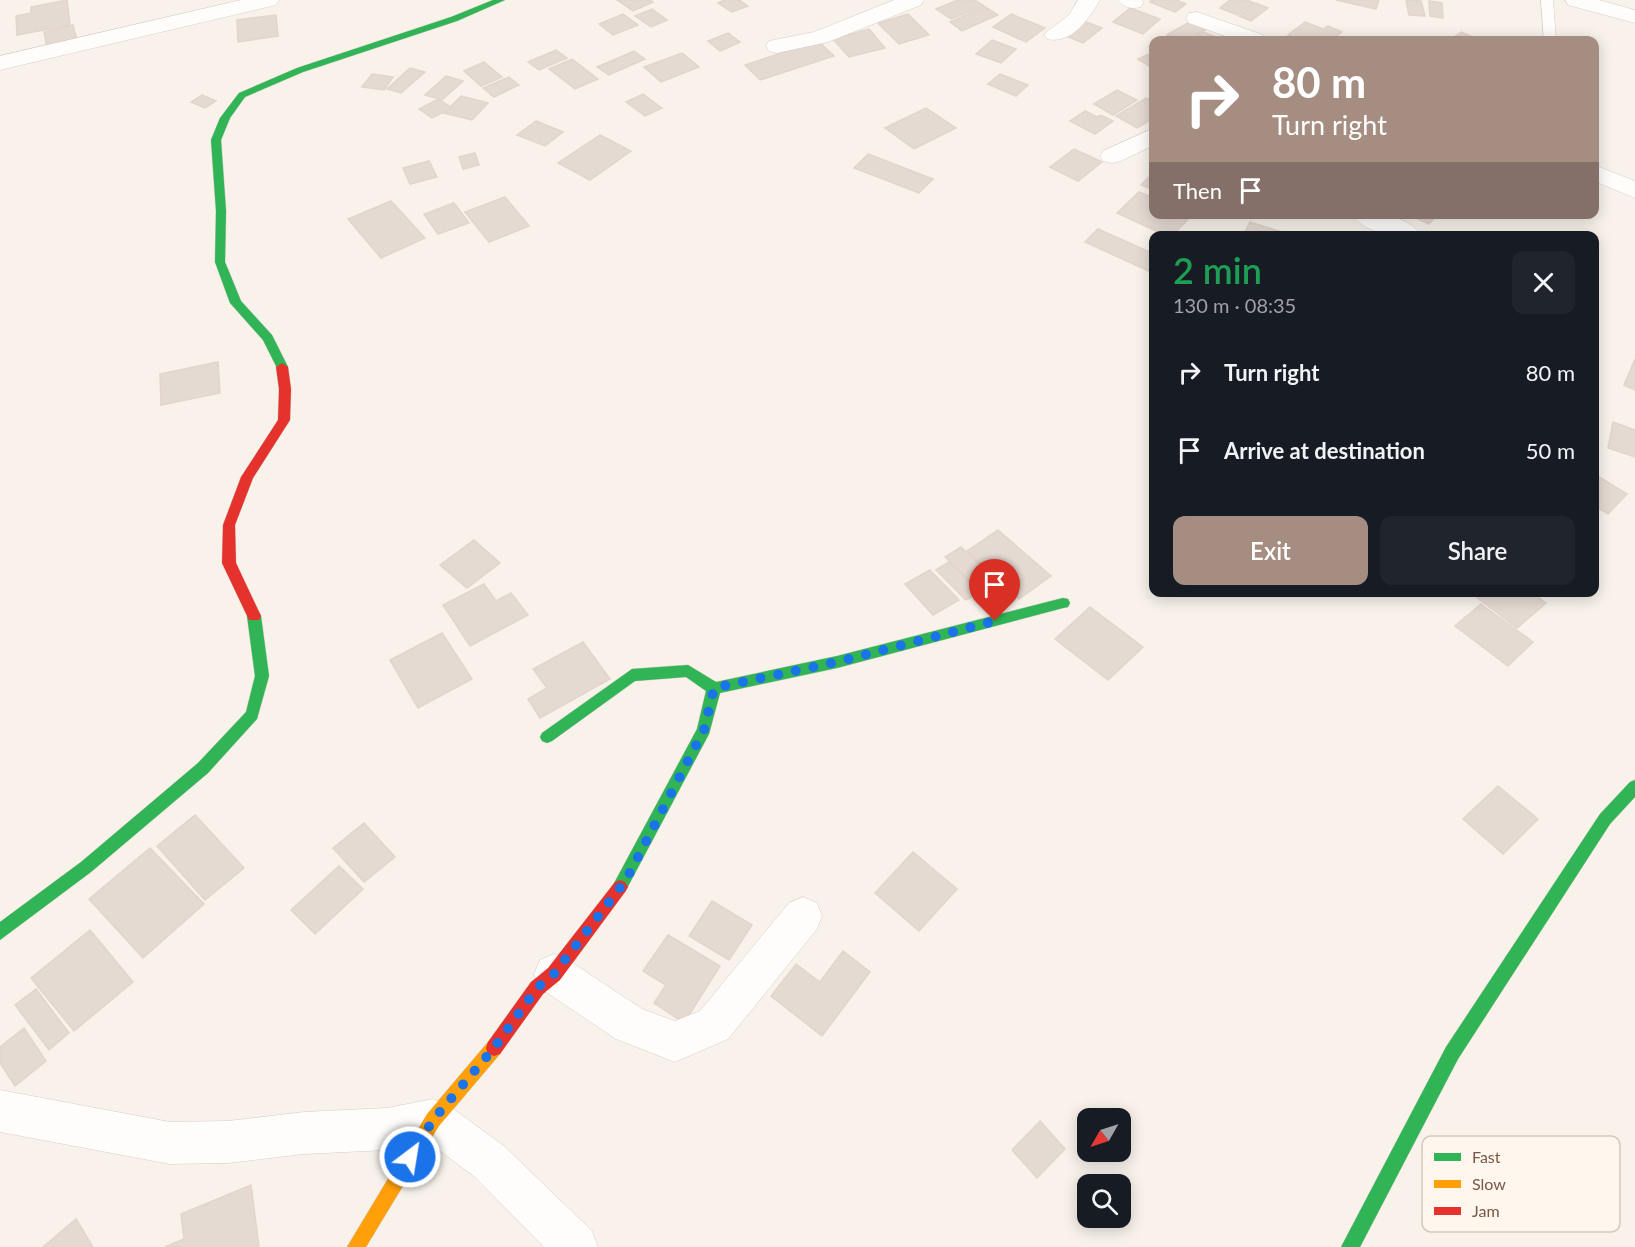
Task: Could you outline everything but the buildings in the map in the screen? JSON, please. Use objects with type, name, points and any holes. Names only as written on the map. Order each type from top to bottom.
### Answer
[{"type":"street","points":[[0,63],[268,0]]},
{"type":"street","points":[[0,932],[86,867],[202,768],[252,715],[262,676],[254,616],[229,563],[230,525],[247,477],[284,420],[285,389],[282,368],[268,338],[236,303],[220,262],[221,211],[216,140],[225,118],[242,95],[300,70],[454,19],[501,0]]},
{"type":"street","points":[[777,46],[820,37],[913,0]]},
{"type":"street","points":[[1055,34],[1077,19],[1089,0]]},
{"type":"street","points":[[1576,0],[1635,17]]},
{"type":"street","points":[[1197,18],[1244,36]]},
{"type":"street","points":[[1112,156],[1149,138]]},
{"type":"street","points":[[1599,174],[1635,190]]},
{"type":"street","points":[[1374,219],[1399,231]]},
{"type":"street","points":[[547,737],[632,675],[660,671],[688,671],[714,688],[837,662],[1063,603]]},
{"type":"street","points":[[356,1247],[433,1120],[494,1048],[537,988],[554,974],[626,880],[704,730],[714,688]]},
{"type":"street","points":[[1350,1247],[1452,1053],[1605,819],[1635,787]]},
{"type":"street","points":[[554,974],[630,1025],[675,1042],[714,1025],[803,916]]},
{"type":"street","points":[[0,1111],[170,1143],[228,1142],[304,1133],[387,1130],[433,1120],[490,1162],[576,1247]]},
{"type":"lane","points":[[1547,0],[1550,36]]},
{"type":"traffic: fast","points":[[282,367],[268,338],[236,303],[220,262],[221,211],[216,140],[225,118],[242,95],[300,70],[454,19],[501,0]]},
{"type":"traffic: fast","points":[[714,688],[837,662],[1063,603]]},
{"type":"traffic: fast","points":[[0,932],[86,867],[203,768],[252,715],[262,676],[254,616]]},
{"type":"traffic: fast","points":[[547,737],[632,675],[688,671],[714,688],[704,730],[620,887]]},
{"type":"traffic: fast","points":[[1350,1247],[1452,1053],[1605,819],[1635,787]]},
{"type":"traffic: slow","points":[[356,1247],[433,1120],[494,1048]]},
{"type":"traffic: jam","points":[[254,616],[229,563],[229,525],[247,477],[284,420],[285,389],[282,367]]},
{"type":"traffic: jam","points":[[494,1048],[537,988],[554,974],[620,887]]},
{"type":"route","points":[[410,1157],[433,1120],[494,1048],[537,988],[554,974],[626,880],[704,730],[714,688],[837,662],[995,621]]}]
